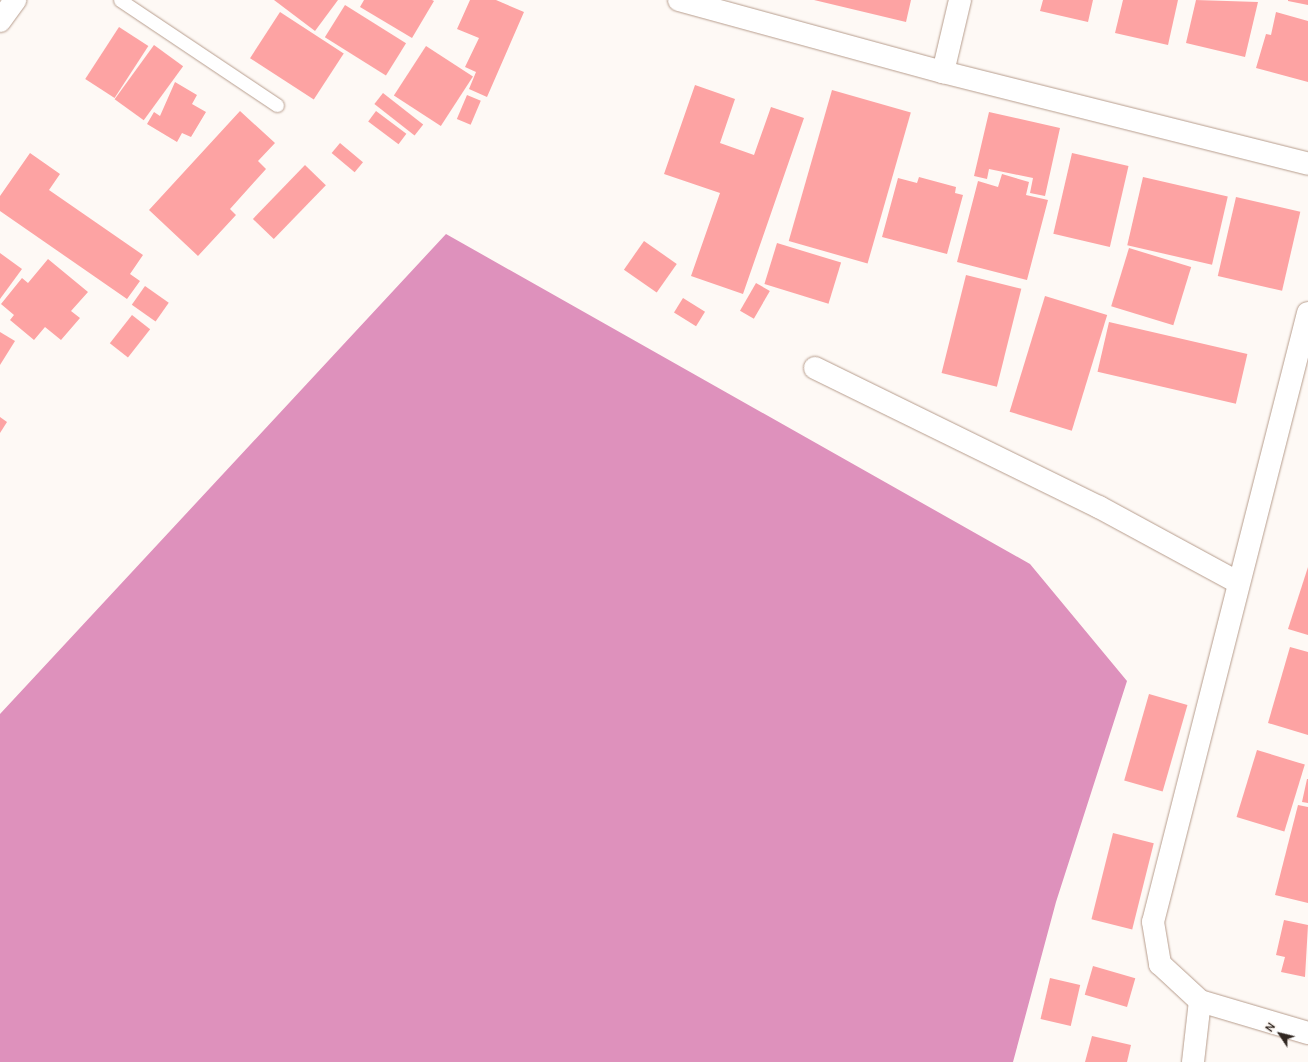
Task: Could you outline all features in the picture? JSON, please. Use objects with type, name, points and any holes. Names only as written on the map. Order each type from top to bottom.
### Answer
[{"type":"street","points":[[0,22],[15,0]]},
{"type":"street","points":[[679,0],[943,72],[1308,164]]},
{"type":"street","points":[[943,72],[960,0]]},
{"type":"street","points":[[1308,313],[1237,582],[1153,922],[1160,964],[1200,1001],[1308,1033]]},
{"type":"street","points":[[815,368],[1099,506],[1237,582]]},
{"type":"street","points":[[1193,1062],[1200,1001]]},
{"type":"lane","points":[[120,0],[277,105]]},
{"type":"shaded area","points":[[446,234],[1030,564],[1127,681],[1056,902],[1013,1062],[0,1062],[0,714]]},
{"type":"building","points":[[274,0],[338,0],[315,31]]},
{"type":"building","points":[[364,0],[434,1],[412,38],[360,7]]},
{"type":"building","points":[[470,0],[496,0],[524,12],[487,97],[469,89],[476,72],[465,67],[479,38],[457,29]]},
{"type":"building","points":[[814,0],[911,0],[906,22]]},
{"type":"building","points":[[1043,0],[1093,0],[1088,22],[1040,11]]},
{"type":"building","points":[[1123,0],[1178,0],[1168,45],[1115,33]]},
{"type":"building","points":[[1196,0],[1258,2],[1245,57],[1186,43]]},
{"type":"building","points":[[1308,0],[1308,5],[1288,1]]},
{"type":"building","points":[[345,5],[406,43],[386,75],[325,37]]},
{"type":"building","points":[[280,12],[344,53],[314,100],[250,58]]},
{"type":"building","points":[[1276,12],[1308,21],[1308,82],[1256,68],[1266,34],[1271,35]]},
{"type":"building","points":[[119,27],[148,46],[115,98],[85,79]]},
{"type":"building","points":[[154,45],[183,66],[144,120],[115,99]]},
{"type":"building","points":[[426,46],[473,76],[441,126],[394,95]]},
{"type":"building","points":[[175,82],[197,95],[192,104],[206,112],[191,137],[182,133],[177,142],[147,124],[154,112],[160,116]]},
{"type":"building","points":[[695,85],[735,99],[720,143],[754,155],[771,107],[804,118],[743,294],[691,276],[720,193],[664,174]]},
{"type":"building","points":[[832,90],[911,113],[868,264],[789,241]]},
{"type":"building","points":[[383,93],[423,124],[415,135],[374,104]]},
{"type":"building","points":[[467,95],[481,101],[471,125],[457,119]]},
{"type":"building","points":[[240,111],[275,143],[258,161],[266,169],[230,209],[236,215],[198,256],[149,210]]},
{"type":"building","points":[[376,111],[406,134],[399,144],[368,121]]},
{"type":"building","points":[[989,112],[1060,128],[1045,196],[1030,193],[1033,178],[989,169],[987,179],[974,176]]},
{"type":"building","points":[[340,143],[363,162],[355,172],[332,153]]},
{"type":"building","points":[[30,153],[60,174],[49,190],[143,255],[130,274],[140,281],[127,299],[0,211],[0,196]]},
{"type":"building","points":[[1072,153],[1129,166],[1110,247],[1053,234]]},
{"type":"building","points":[[305,165],[326,185],[274,239],[253,219]]},
{"type":"building","points":[[1002,174],[1029,182],[1026,195],[1048,200],[1027,280],[957,262],[978,181],[998,187]]},
{"type":"building","points":[[919,177],[956,187],[955,193],[963,195],[947,254],[882,237],[898,178],[917,183]]},
{"type":"building","points":[[1143,177],[1228,197],[1212,265],[1127,245]]},
{"type":"building","points":[[1236,197],[1300,212],[1282,291],[1218,276]]},
{"type":"building","points":[[644,241],[677,264],[657,293],[624,270]]},
{"type":"building","points":[[777,243],[841,263],[829,304],[764,284]]},
{"type":"building","points":[[1129,248],[1191,267],[1173,325],[1111,306]]},
{"type":"building","points":[[0,253],[22,269],[0,299]]},
{"type":"building","points":[[48,259],[88,292],[71,311],[80,318],[61,340],[45,327],[34,340],[10,320],[14,315],[1,304],[22,278],[28,283]]},
{"type":"building","points":[[966,275],[1021,289],[997,387],[942,373]]},
{"type":"building","points":[[756,283],[770,291],[754,319],[740,311]]},
{"type":"building","points":[[145,286],[169,303],[156,321],[132,305]]},
{"type":"building","points":[[1045,296],[1107,315],[1072,431],[1010,412]]},
{"type":"building","points":[[683,298],[705,312],[696,326],[674,312]]},
{"type":"building","points":[[132,315],[150,329],[128,358],[110,343]]},
{"type":"building","points":[[1109,322],[1247,354],[1236,404],[1098,372]]},
{"type":"building","points":[[0,332],[15,341],[0,365]]},
{"type":"building","points":[[0,417],[7,422],[0,433]]},
{"type":"building","points":[[1308,567],[1308,635],[1288,629]]},
{"type":"building","points":[[1290,647],[1308,652],[1308,735],[1268,723]]},
{"type":"building","points":[[1149,694],[1187,705],[1163,792],[1124,781]]},
{"type":"building","points":[[1257,750],[1305,765],[1284,832],[1237,817]]},
{"type":"building","points":[[1308,779],[1308,803],[1302,802]]},
{"type":"building","points":[[1298,805],[1308,807],[1308,903],[1275,895]]},
{"type":"building","points":[[1113,833],[1154,843],[1132,930],[1091,919]]},
{"type":"building","points":[[1284,920],[1308,925],[1305,977],[1281,972],[1285,957],[1276,955]]},
{"type":"building","points":[[1093,966],[1135,978],[1127,1007],[1085,995]]},
{"type":"building","points":[[1050,978],[1080,985],[1071,1026],[1041,1019]]},
{"type":"building","points":[[1092,1036],[1131,1045],[1127,1062],[1085,1062]]}]
